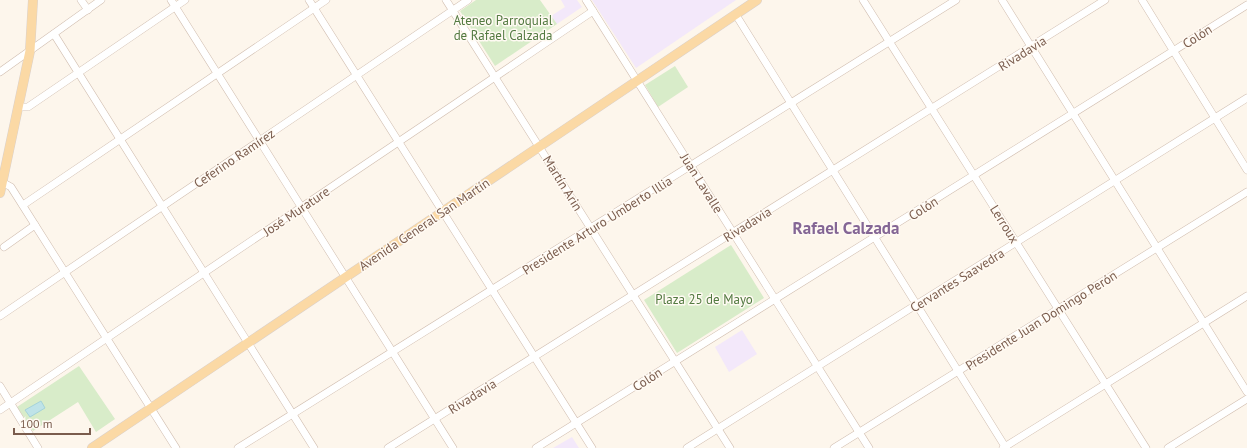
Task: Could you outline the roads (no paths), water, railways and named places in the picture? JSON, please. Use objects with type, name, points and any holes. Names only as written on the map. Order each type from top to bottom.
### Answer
[{"type":"main road","points":[[0,194],[1,182],[30,51],[33,0]]},
{"type":"main road","name":"Avenida General San Martín","points":[[92,448],[757,0]]},
{"type":"street","points":[[81,0],[88,10]]},
{"type":"street","points":[[0,72],[101,0]]},
{"type":"street","points":[[171,0],[453,448]]},
{"type":"street","points":[[18,107],[28,107],[185,0]]},
{"type":"street","points":[[309,0],[592,448]]},
{"type":"street","points":[[23,205],[326,0]]},
{"type":"street","name":"Martín Arin","points":[[446,0],[730,448]]},
{"type":"street","name":"Ceferino Ramírez","points":[[0,316],[356,74],[468,0]]},
{"type":"street","name":"Juan Lavalle","points":[[586,0],[869,448]]},
{"type":"street","name":"Lerroux","points":[[863,0],[1146,448]]},
{"type":"street","name":"Presidente Arturo Umberto Illia","points":[[238,448],[393,353],[956,0]]},
{"type":"street","points":[[1002,0],[1247,392]]},
{"type":"street","name":"Rivadavia","points":[[388,448],[1105,0]]},
{"type":"street","points":[[1142,0],[1247,170]]},
{"type":"street","name":"Colón","points":[[536,448],[775,298],[975,176],[1247,5]]},
{"type":"street","name":"José Murature","points":[[0,410],[593,11]]},
{"type":"street","points":[[736,15],[1005,448],[1247,296]]},
{"type":"street","points":[[54,34],[314,448]]},
{"type":"street","name":"Cervantes Saavedra","points":[[687,448],[1016,243],[1115,179],[1247,98]]},
{"type":"street","points":[[1,182],[11,187],[23,205],[176,448]]},
{"type":"street","name":"Presidente Juan Domingo Perón","points":[[834,448],[1247,192]]},
{"type":"street","points":[[4,247],[35,225]]},
{"type":"street","points":[[0,386],[38,448]]},
{"type":"street","points":[[1168,448],[1247,399]]},
{"type":"water","points":[[41,401],[45,408],[30,417],[25,410]]},
{"type":"district","name":"Rafael Calzada","points":[[846,228]]},
{"type":"park label","name":"Ateneo Parroquial de Rafael Calzada","points":[[503,28]]},
{"type":"park label","name":"Plaza 25 de Mayo","points":[[704,299]]}]
